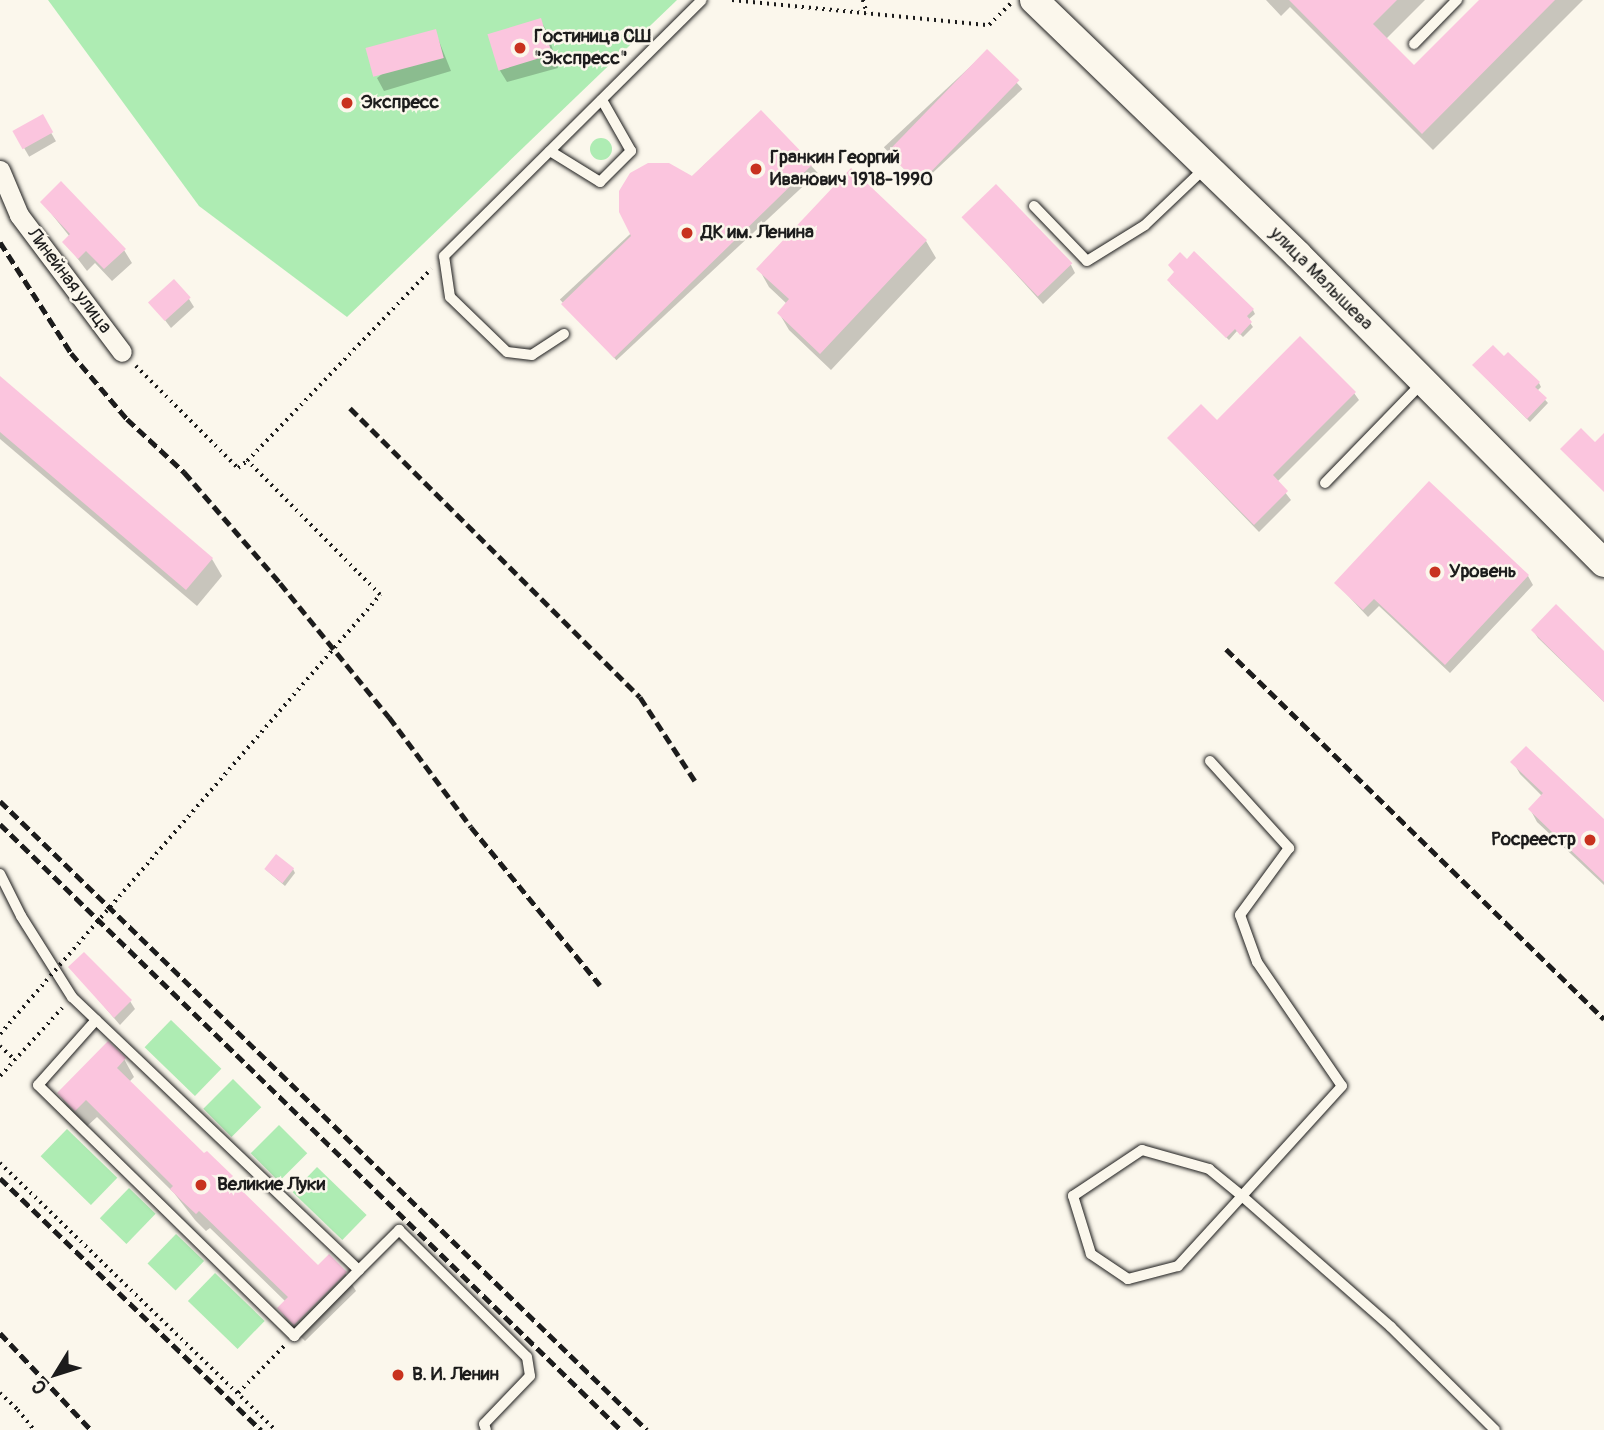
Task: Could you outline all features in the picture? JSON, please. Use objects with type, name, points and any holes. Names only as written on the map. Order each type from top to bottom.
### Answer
[{"type":"street","name":"улица Малышева","points":[[1034,0],[1207,167],[1604,563]]},
{"type":"street","name":"Линейная улица","points":[[0,170],[19,215],[122,352]]},
{"type":"lane","points":[[564,334],[532,355],[507,352],[450,297],[443,256],[702,0]]},
{"type":"lane","points":[[1414,44],[1457,0]]},
{"type":"lane","points":[[550,151],[600,182],[631,151],[602,100]]},
{"type":"lane","points":[[1034,206],[1087,261],[1145,225],[1207,167]]},
{"type":"lane","points":[[1325,482],[1423,381]]},
{"type":"lane","points":[[1210,761],[1289,848],[1240,915],[1257,962],[1342,1086],[1242,1196],[1178,1266],[1128,1279],[1091,1254],[1073,1196],[1142,1150],[1209,1169],[1242,1196],[1391,1327],[1495,1430]]},
{"type":"lane","points":[[0,874],[21,916],[72,997],[359,1270]]},
{"type":"lane","points":[[96,1020],[38,1085],[294,1336],[399,1230],[527,1357],[530,1376],[484,1424],[486,1430]]},
{"type":"path","points":[[732,0],[989,25],[1014,0]]},
{"type":"path","points":[[863,0],[867,13]]},
{"type":"path","points":[[122,352],[238,468],[443,256]]},
{"type":"path","points":[[0,1034],[380,595],[247,461]]},
{"type":"path","points":[[0,1076],[72,997]]},
{"type":"path","points":[[0,1046],[15,1060]]},
{"type":"path","points":[[0,1163],[276,1430]]},
{"type":"path","points":[[238,1393],[294,1336]]},
{"type":"path","points":[[0,1393],[34,1430]]},
{"type":"green space","name":"Экспресс","points":[[48,0],[677,0],[347,317],[199,206]]},
{"type":"green space","points":[[601,138],[609,141],[612,149],[609,157],[601,160],[593,157],[590,149],[593,141]]},
{"type":"green space","points":[[171,1020],[221,1069],[195,1096],[145,1047]]},
{"type":"green space","points":[[233,1079],[261,1107],[232,1137],[203,1109]]},
{"type":"green space","points":[[279,1125],[307,1153],[279,1182],[251,1153]]},
{"type":"green space","points":[[67,1129],[117,1178],[91,1205],[41,1156]]},
{"type":"green space","points":[[317,1167],[367,1215],[342,1240],[293,1192]]},
{"type":"green space","points":[[129,1188],[156,1214],[126,1244],[100,1218]]},
{"type":"green space","points":[[176,1234],[204,1261],[176,1291],[148,1263]]},
{"type":"green space","points":[[215,1273],[265,1321],[238,1349],[188,1301]]},
{"type":"building","points":[[1289,0],[1397,0],[1373,24],[1414,65],[1479,0],[1555,0],[1422,134]]},
{"type":"building","points":[[541,18],[552,54],[499,71],[487,34]]},
{"type":"building","points":[[436,29],[444,58],[373,77],[365,48]]},
{"type":"building","points":[[987,49],[1019,80],[919,184],[887,153]]},
{"type":"building","name":"ДК им. Ленина","points":[[761,110],[813,164],[614,358],[561,304],[631,236],[619,212],[619,191],[630,173],[648,163],[669,163],[692,176]]},
{"type":"building","points":[[43,114],[53,132],[23,149],[12,131]]},
{"type":"building","points":[[851,168],[927,240],[820,354],[777,313],[789,299],[756,269]]},
{"type":"building","points":[[61,181],[126,249],[104,269],[86,251],[78,259],[62,242],[70,234],[40,202]]},
{"type":"building","points":[[996,184],[1072,263],[1038,296],[961,217]]},
{"type":"building","points":[[1194,251],[1254,309],[1247,316],[1252,322],[1240,335],[1235,329],[1226,338],[1167,280],[1174,272],[1168,265],[1180,252],[1187,259]]},
{"type":"building","points":[[174,279],[191,298],[165,321],[148,302]]},
{"type":"building","points":[[1300,336],[1356,392],[1273,475],[1288,491],[1254,525],[1167,438],[1201,404],[1217,420]]},
{"type":"building","points":[[1493,345],[1504,356],[1508,352],[1540,382],[1535,387],[1547,398],[1527,419],[1472,365]]},
{"type":"building","points":[[0,376],[213,558],[186,590],[0,432]]},
{"type":"building","points":[[1581,428],[1595,442],[1604,433],[1604,492],[1560,449]]},
{"type":"building","points":[[1429,481],[1529,575],[1445,665],[1374,599],[1363,610],[1334,583]]},
{"type":"building","points":[[1556,604],[1604,651],[1604,702],[1531,630]]},
{"type":"building","points":[[1526,746],[1604,819],[1604,882],[1528,809],[1543,793],[1510,762]]},
{"type":"building","points":[[276,854],[294,868],[282,883],[264,869]]},
{"type":"building","points":[[84,952],[132,1000],[114,1018],[68,967]]},
{"type":"building","points":[[108,1041],[126,1058],[117,1068],[204,1153],[207,1151],[233,1176],[230,1179],[318,1265],[329,1254],[347,1272],[294,1325],[277,1308],[288,1297],[199,1211],[196,1214],[183,1202],[170,1189],[173,1186],[86,1100],[75,1111],[57,1093]]},
{"type":"railway","points":[[0,242],[71,353],[127,419],[184,472],[280,583],[389,717],[471,827],[600,985]]},
{"type":"railway","points":[[350,408],[640,697],[695,781]]},
{"type":"railway","points":[[1226,649],[1604,1019]]},
{"type":"railway","points":[[0,801],[647,1430]]},
{"type":"railway","points":[[0,824],[621,1430]]},
{"type":"railway","points":[[0,1178],[261,1430]]},
{"type":"railway","points":[[0,1333],[91,1430]]},
{"type":"place","name":"Гостиница СШ \"Экспресс\"","points":[[520,48]]},
{"type":"place","name":"Экспресс","points":[[347,103]]},
{"type":"place","name":"Гранкин Георгий Иванович 1918-1990","points":[[756,169]]},
{"type":"place","name":"ДК им. Ленина","points":[[687,233]]},
{"type":"place","name":"Уровень","points":[[1435,572]]},
{"type":"place","name":"Росреестр","points":[[1590,840]]},
{"type":"place","name":"Великие Луки","points":[[201,1185]]},
{"type":"place","name":"В. И. Ленин","points":[[398,1375]]}]
